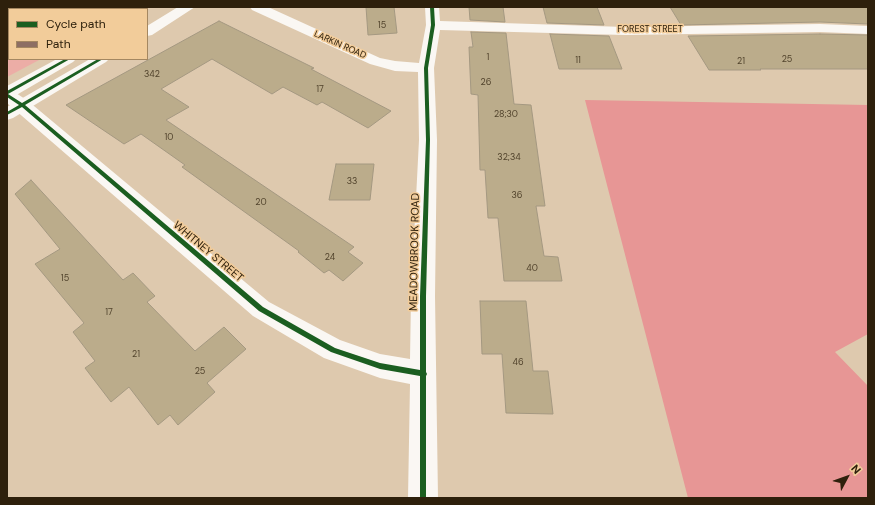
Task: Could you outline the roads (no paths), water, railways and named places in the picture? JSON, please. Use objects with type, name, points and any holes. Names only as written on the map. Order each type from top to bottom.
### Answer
[{"type":"street","points":[[148,31],[188,7]]},
{"type":"street","name":"LARKIN ROAD","points":[[257,7],[375,60],[395,66],[426,68]]},
{"type":"street","name":"MEADOWBROOK ROAD","points":[[424,498],[423,296],[428,140],[426,68],[432,16]]},
{"type":"street","name":"FOREST STREET","points":[[432,16],[625,31],[820,28],[868,30]]},
{"type":"street","points":[[11,102],[67,60]]},
{"type":"street","points":[[11,102],[99,60]]},
{"type":"street","name":"WHITNEY STREET","points":[[11,102],[260,309],[333,350],[380,366],[424,374]]}]
